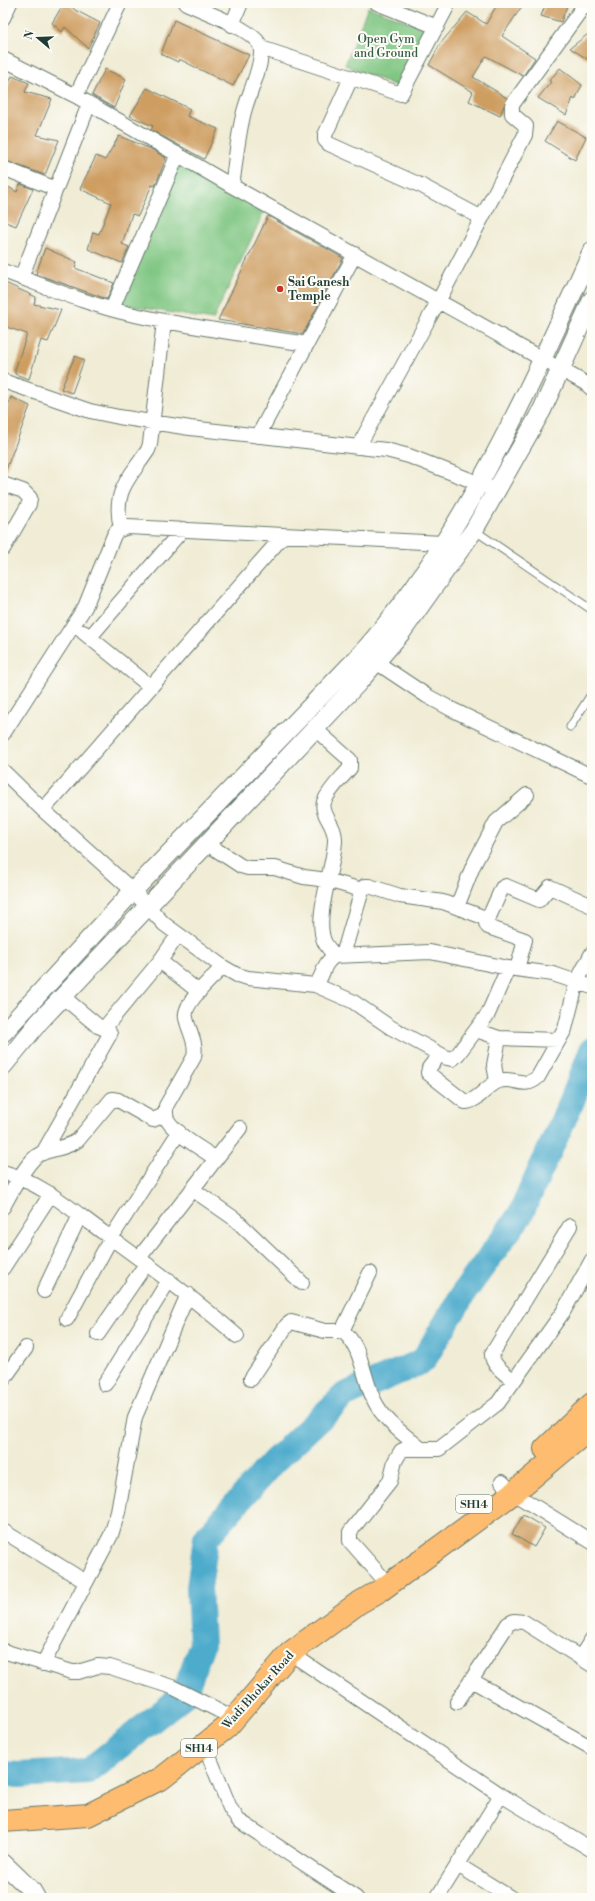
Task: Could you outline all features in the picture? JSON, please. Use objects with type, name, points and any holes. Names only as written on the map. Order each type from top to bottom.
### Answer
[{"type":"main road","name":"Wadi Bhokar Road","points":[[3,1821],[88,1815],[162,1778],[227,1727],[290,1653],[357,1604],[381,1590],[508,1488],[592,1404]]},
{"type":"main road","name":"Wadi Bhokar Road","points":[[357,1604],[367,1586],[380,1575],[508,1488],[592,1427]]},
{"type":"street","points":[[3,18],[10,3]]},
{"type":"street","points":[[76,96],[120,3]]},
{"type":"street","points":[[186,3],[247,32],[258,42],[261,48],[261,58],[245,107],[232,186]]},
{"type":"street","points":[[232,24],[241,3]]},
{"type":"street","points":[[377,3],[437,27]]},
{"type":"street","points":[[261,48],[401,94],[449,3]]},
{"type":"street","points":[[358,447],[439,300],[527,130],[526,126],[512,114],[512,105],[586,3]]},
{"type":"street","points":[[3,59],[76,96],[232,186],[439,300],[561,371],[592,386]]},
{"type":"street","points":[[351,78],[325,135],[328,144],[422,186],[482,218]]},
{"type":"street","points":[[21,278],[89,104]]},
{"type":"street","points":[[112,309],[178,154]]},
{"type":"street","points":[[3,168],[56,189]]},
{"type":"street","points":[[21,1044],[4,1032],[133,891],[380,632],[415,586],[479,483],[542,360],[592,251]]},
{"type":"street","points":[[258,436],[355,254]]},
{"type":"street","points":[[3,271],[76,298],[112,309],[164,321],[307,344]]},
{"type":"street","points":[[3,1066],[63,997],[314,728],[358,683],[401,633],[474,530],[542,410],[592,300]]},
{"type":"street","points":[[121,528],[118,516],[119,498],[122,487],[148,450],[164,321]]},
{"type":"street","points":[[3,381],[90,411],[152,422],[258,436],[386,450],[409,456],[496,491]]},
{"type":"street","points":[[3,484],[22,491],[30,498],[29,504],[3,549]]},
{"type":"street","points":[[3,734],[86,607],[114,536],[121,528],[183,529],[443,543],[461,548]]},
{"type":"street","points":[[90,637],[183,529]]},
{"type":"street","points":[[43,810],[284,535]]},
{"type":"street","points":[[75,625],[151,687]]},
{"type":"street","points":[[376,662],[427,696],[453,710],[588,775]]},
{"type":"street","points":[[314,728],[350,760],[351,763],[350,768],[327,796],[323,811],[333,825],[336,833],[327,880],[322,934],[325,943],[339,955]]},
{"type":"street","points":[[3,771],[43,810],[133,891],[178,935],[223,967],[237,975],[248,978],[315,985],[352,1001],[390,1027],[452,1059],[458,1054],[488,1014],[525,940],[488,927],[486,923],[502,888],[506,886],[539,900],[550,887],[592,906]]},
{"type":"street","points":[[457,907],[473,866],[496,822],[527,795]]},
{"type":"street","points":[[206,843],[241,866],[248,868],[275,868],[304,878],[327,880],[362,890]]},
{"type":"street","points":[[339,955],[362,890],[365,886],[400,896],[432,900],[487,918]]},
{"type":"street","points":[[63,997],[98,1026],[103,1028],[160,961],[178,935]]},
{"type":"street","points":[[315,985],[319,982],[328,960],[339,955],[430,952],[512,968],[553,974],[583,983]]},
{"type":"street","points":[[440,1054],[429,1068],[428,1073],[465,1102],[474,1099],[497,1081],[504,1080],[527,1084],[533,1082],[538,1077],[566,1025],[583,983],[592,953]]},
{"type":"street","points":[[160,961],[199,992]]},
{"type":"street","points":[[216,1159],[179,1132],[168,1121],[166,1106],[194,1056],[194,1041],[185,1016],[188,1005],[223,967]]},
{"type":"street","points":[[43,1153],[110,1034],[106,1026]]},
{"type":"street","points":[[476,1030],[499,1038],[559,1040]]},
{"type":"street","points":[[497,1081],[494,1065],[499,1038]]},
{"type":"street","points":[[3,1207],[33,1160],[43,1153],[72,1145],[78,1140],[112,1099],[118,1100],[153,1120],[166,1114]]},
{"type":"street","points":[[98,1334],[142,1261],[192,1189],[240,1128]]},
{"type":"street","points":[[67,1319],[111,1238],[179,1132]]},
{"type":"street","points":[[3,1172],[21,1177],[51,1194],[188,1294],[237,1336]]},
{"type":"street","points":[[192,1189],[235,1219],[302,1283]]},
{"type":"street","points":[[3,1268],[51,1194]]},
{"type":"street","points":[[44,1291],[80,1215]]},
{"type":"street","points":[[514,1381],[494,1363],[492,1354],[570,1226]]},
{"type":"street","points":[[380,1575],[350,1541],[350,1532],[390,1481],[398,1455],[405,1449],[435,1450],[442,1447],[495,1406],[563,1312],[592,1260]]},
{"type":"street","points":[[342,1330],[370,1273]]},
{"type":"street","points":[[105,1384],[169,1280]]},
{"type":"street","points":[[43,1664],[116,1523],[133,1425],[138,1409],[188,1294]]},
{"type":"street","points":[[251,1379],[287,1325],[291,1322],[325,1331],[342,1330],[353,1340],[374,1401],[389,1421],[421,1449]]},
{"type":"street","points":[[3,1380],[26,1348]]},
{"type":"street","points":[[508,1488],[592,1542]]},
{"type":"street","points":[[3,1531],[86,1582]]},
{"type":"street","points":[[457,1702],[508,1624],[514,1621],[524,1622],[586,1661],[592,1639]]},
{"type":"street","points":[[3,1651],[72,1672],[104,1666],[172,1687],[234,1718]]},
{"type":"street","points":[[290,1653],[502,1795],[592,1850]]},
{"type":"street","points":[[471,1680],[592,1748]]},
{"type":"street","points":[[204,1744],[230,1808],[238,1820],[356,1898]]},
{"type":"street","points":[[437,1898],[502,1795]]},
{"type":"street","points":[[3,1863],[32,1891],[36,1898]]},
{"type":"street","points":[[458,1865],[511,1898]]},
{"type":"lane","points":[[474,530],[592,610]]},
{"type":"lane","points":[[570,727],[592,693]]},
{"type":"green space","name":"Open Gym and Ground","points":[[368,7],[428,29],[399,87],[345,65]]},
{"type":"green space","points":[[178,162],[264,212],[213,320],[121,304]]},
{"type":"building","points":[[64,3],[68,3],[75,10],[100,23],[88,48],[65,27],[62,32],[52,23]]},
{"type":"building","points":[[498,3],[524,3],[502,36],[535,58],[523,76],[486,56],[473,77],[507,98],[500,116],[469,101],[473,92],[429,65],[440,44],[467,12],[486,24]]},
{"type":"building","points":[[546,3],[568,3],[561,22],[541,16]]},
{"type":"building","points":[[174,20],[249,55],[233,86],[179,59],[178,62],[161,54]]},
{"type":"building","points":[[592,31],[592,62],[570,48]]},
{"type":"building","points":[[560,68],[582,85],[575,100],[573,98],[566,115],[538,98]]},
{"type":"building","points":[[105,69],[126,79],[114,108],[92,95]]},
{"type":"building","points":[[12,76],[29,83],[25,92],[52,99],[37,135],[59,140],[45,175],[3,160],[3,96]]},
{"type":"building","points":[[147,88],[190,109],[187,116],[218,129],[204,159],[151,130],[153,126],[130,116]]},
{"type":"building","points":[[557,121],[586,137],[575,160],[545,141]]},
{"type":"building","points":[[119,136],[151,149],[166,158],[155,186],[152,185],[138,216],[132,214],[122,244],[129,247],[122,263],[88,249],[93,232],[99,234],[111,203],[80,189],[96,156],[105,160]]},
{"type":"building","points":[[3,184],[17,192],[20,184],[33,189],[16,226],[3,221]]},
{"type":"building","name":"Sai Ganesh Temple","points":[[268,216],[343,258],[303,334],[218,320]]},
{"type":"building","points":[[45,248],[77,262],[75,268],[114,283],[107,299],[36,274]]},
{"type":"building","points":[[3,282],[36,297],[34,304],[61,310],[48,342],[41,340],[29,379],[15,374],[27,334],[3,326]]},
{"type":"building","points":[[75,356],[84,360],[72,393],[61,389]]},
{"type":"building","points":[[11,397],[30,406],[4,475],[3,418]]},
{"type":"building","points":[[523,1515],[545,1528],[534,1547],[512,1534]]},
{"type":"waterway","points":[[3,1774],[19,1775],[88,1771],[184,1695],[202,1644],[199,1588],[206,1538],[273,1462],[345,1395],[423,1361],[465,1291],[520,1215],[571,1103],[592,1050]]},
{"type":"place","name":"Sai Ganesh Temple","points":[[280,289]]}]
